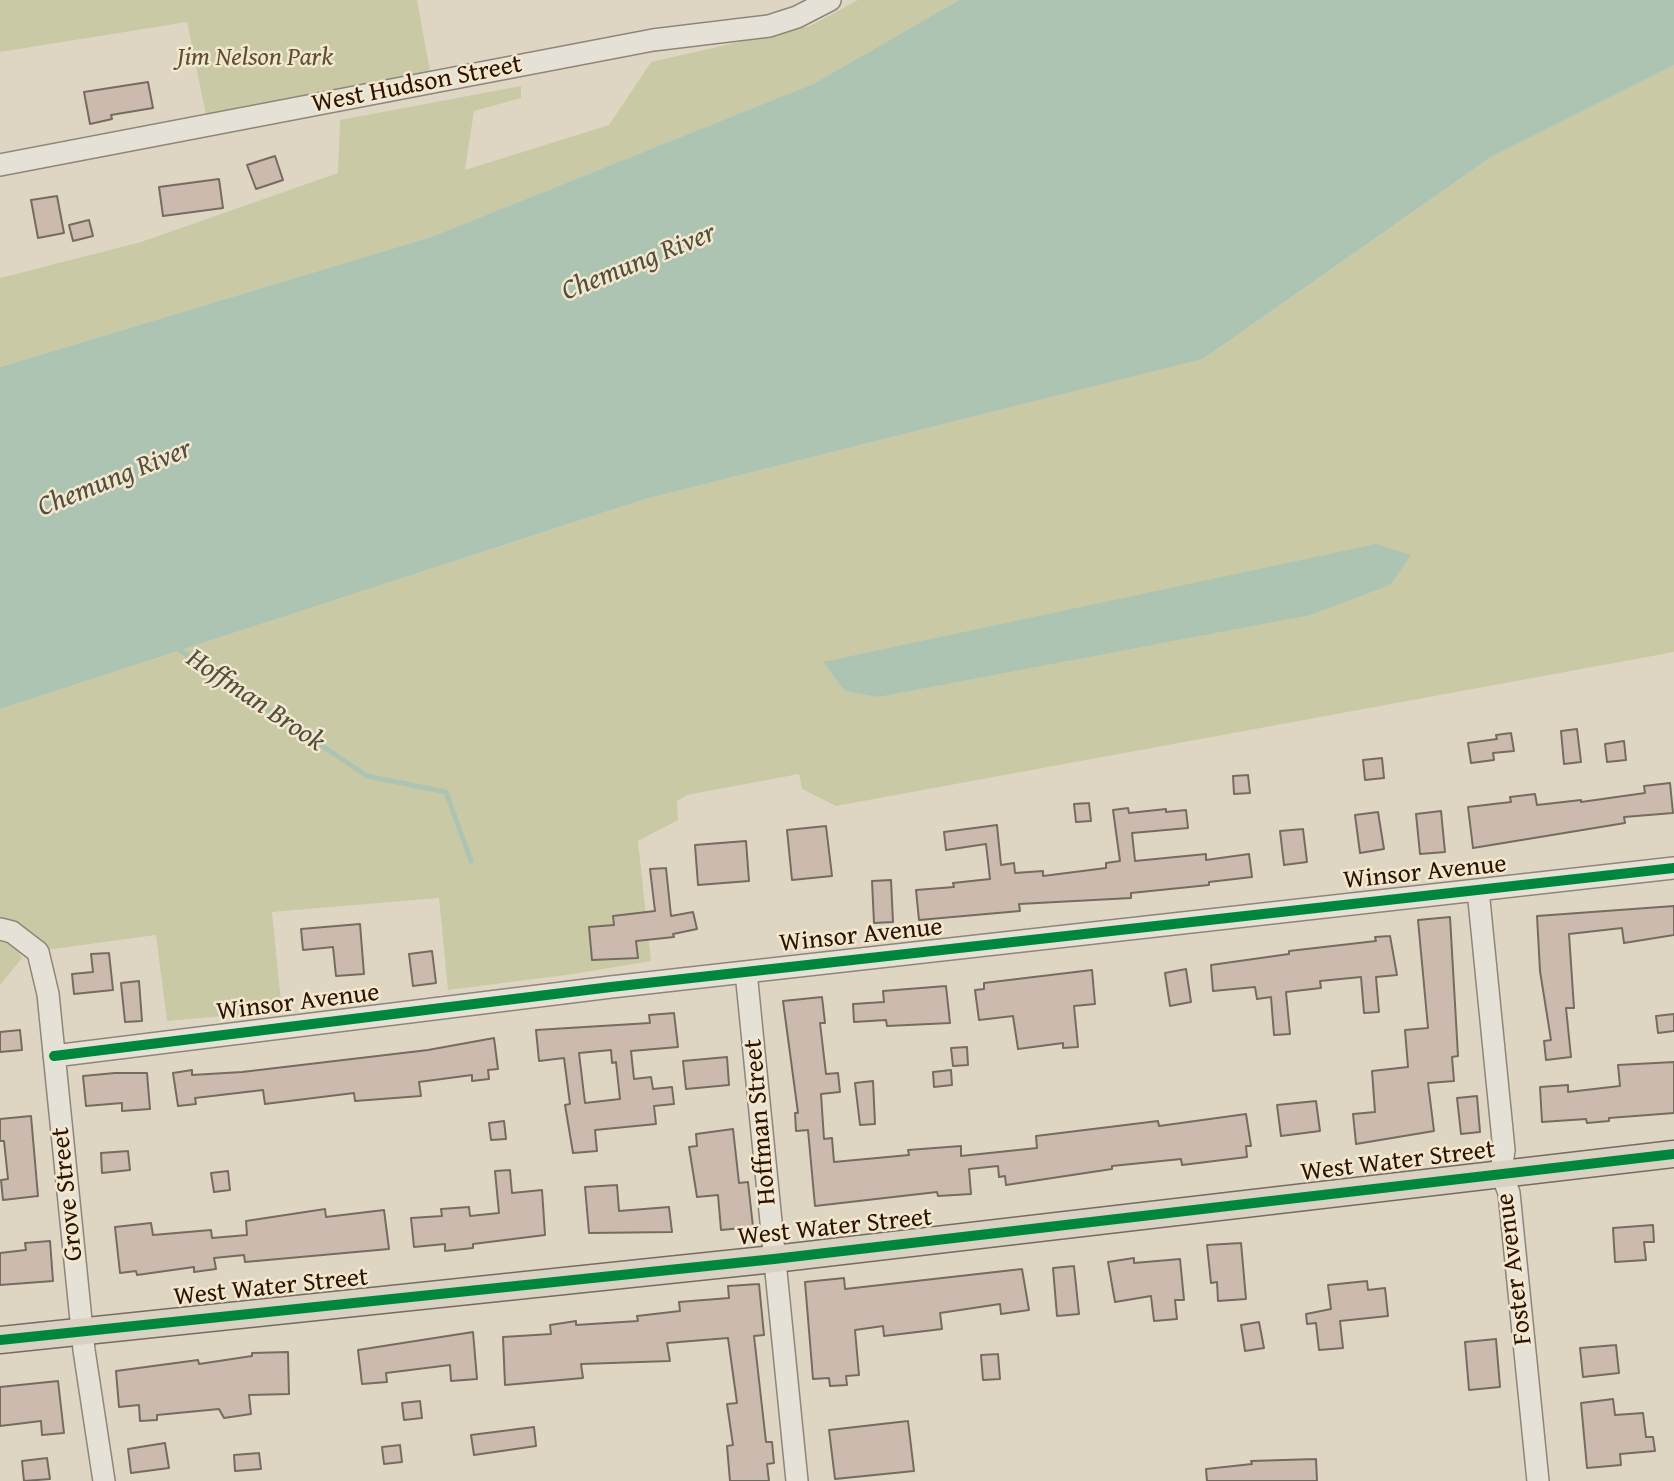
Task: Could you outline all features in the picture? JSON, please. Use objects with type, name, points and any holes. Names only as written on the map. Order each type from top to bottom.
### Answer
[{"type":"main road","name":"West Water Street","points":[[0,1340],[774,1259],[1501,1172],[1674,1154]]},
{"type":"street","name":"West Hudson Street","points":[[0,165],[653,40],[769,26],[797,18],[831,0]]},
{"type":"street","name":"Winsor Avenue","points":[[54,1056],[747,972],[1674,868]]},
{"type":"street","name":"Foster Avenue","points":[[1478,890],[1504,1150],[1501,1172],[1509,1193],[1538,1481]]},
{"type":"street","name":"Grove Street","points":[[0,929],[12,932],[38,952],[48,994],[82,1331],[104,1481]]},
{"type":"street","name":"Hoffman Street","points":[[747,972],[797,1481]]},
{"type":"green space","name":"Jim Nelson Park","points":[[0,0],[417,0],[432,82],[208,125],[187,22],[0,52]]},
{"type":"green space","points":[[858,0],[959,0],[813,84],[431,237],[0,367],[0,278],[141,242],[338,173],[340,120],[521,86],[521,98],[474,111],[465,170],[609,125],[651,62],[810,26]]},
{"type":"green space","points":[[1674,65],[1674,652],[836,806],[802,789],[799,774],[687,795],[677,801],[678,820],[638,841],[651,961],[574,974],[448,990],[439,898],[272,912],[282,1011],[167,1021],[156,935],[46,950],[25,928],[0,920],[0,709],[645,499],[1203,359],[1491,157]]},
{"type":"green space","points":[[0,936],[10,938],[22,958],[0,985]]},
{"type":"water","name":"Chemung River","points":[[959,0],[1674,0],[1674,65],[1491,157],[1203,359],[645,499],[0,709],[0,367],[431,237],[813,84]]},
{"type":"water","points":[[1376,544],[1411,555],[1390,585],[1310,615],[878,697],[845,691],[823,662]]},
{"type":"building","points":[[148,82],[153,108],[111,115],[112,119],[90,124],[84,92]]},
{"type":"building","points":[[275,156],[283,180],[256,189],[247,165]]},
{"type":"building","points":[[219,179],[223,208],[163,216],[159,187]]},
{"type":"building","points":[[57,196],[64,233],[38,238],[31,200]]},
{"type":"building","points":[[89,220],[93,236],[73,241],[69,225]]},
{"type":"building","points":[[1577,729],[1581,762],[1564,764],[1561,731]]},
{"type":"building","points":[[1511,733],[1514,751],[1493,753],[1494,760],[1471,763],[1468,743],[1497,739],[1496,735]]},
{"type":"building","points":[[1624,741],[1626,760],[1607,762],[1605,744]]},
{"type":"building","points":[[1382,758],[1384,778],[1365,780],[1363,760]]},
{"type":"building","points":[[1248,775],[1250,793],[1234,794],[1233,776]]},
{"type":"building","points":[[1670,783],[1673,813],[1624,817],[1625,823],[1473,848],[1468,807],[1511,802],[1510,797],[1535,794],[1537,805],[1581,802],[1645,793],[1644,786]]},
{"type":"building","points":[[1089,803],[1091,821],[1076,822],[1074,804]]},
{"type":"building","points":[[1128,808],[1129,813],[1186,810],[1188,828],[1132,833],[1135,861],[1206,854],[1206,860],[1249,854],[1252,877],[1209,882],[1209,885],[1131,893],[1131,898],[1019,904],[1020,911],[919,920],[916,890],[954,887],[953,883],[990,879],[986,844],[946,850],[944,832],[997,825],[1001,865],[1014,863],[1015,873],[1043,871],[1043,876],[1106,868],[1106,863],[1120,861],[1113,810]]},
{"type":"building","points":[[1441,811],[1445,852],[1420,854],[1416,814]]},
{"type":"building","points":[[1378,812],[1384,849],[1360,853],[1355,815]]},
{"type":"building","points":[[826,826],[832,876],[792,880],[787,830]]},
{"type":"building","points":[[1303,829],[1307,862],[1284,865],[1280,831]]},
{"type":"building","points":[[746,841],[749,881],[698,885],[695,845]]},
{"type":"building","points":[[666,868],[671,916],[693,912],[697,929],[673,934],[674,937],[636,941],[638,958],[592,960],[589,927],[614,925],[613,916],[655,911],[650,869]]},
{"type":"building","points":[[891,880],[893,922],[874,923],[872,881]]},
{"type":"building","points":[[1674,906],[1674,935],[1624,943],[1622,928],[1569,934],[1574,1008],[1566,1008],[1571,1057],[1546,1060],[1544,1041],[1551,1040],[1540,971],[1537,916]]},
{"type":"building","points":[[1450,917],[1458,1056],[1452,1057],[1454,1081],[1428,1083],[1434,1131],[1356,1144],[1353,1114],[1375,1112],[1372,1071],[1408,1067],[1405,1030],[1428,1028],[1418,920]]},
{"type":"building","points":[[360,924],[364,974],[336,976],[333,947],[303,950],[301,929]]},
{"type":"building","points":[[1390,936],[1397,975],[1376,977],[1379,1012],[1364,1013],[1361,977],[1320,981],[1321,988],[1286,992],[1290,1034],[1274,1035],[1271,997],[1257,999],[1255,987],[1213,991],[1211,965],[1289,954],[1289,951],[1376,941],[1375,937]]},
{"type":"building","points":[[432,951],[436,983],[413,986],[409,954]]},
{"type":"building","points":[[109,953],[113,990],[74,994],[72,974],[93,972],[91,954]]},
{"type":"building","points":[[1186,969],[1191,1002],[1170,1006],[1165,973]]},
{"type":"building","points":[[1092,970],[1095,1004],[1074,1006],[1078,1047],[1063,1048],[1063,1043],[1018,1049],[1013,1016],[979,1020],[975,990],[984,989],[984,983]]},
{"type":"building","points":[[139,981],[142,1021],[125,1022],[121,983]]},
{"type":"building","points":[[946,986],[950,1023],[887,1026],[886,1020],[854,1022],[853,1004],[884,1002],[883,991]]},
{"type":"building","points":[[822,997],[825,1023],[820,1023],[826,1074],[838,1073],[840,1092],[821,1094],[824,1139],[832,1138],[834,1162],[909,1155],[908,1150],[961,1146],[961,1156],[1037,1148],[1036,1136],[1158,1121],[1159,1126],[1246,1114],[1251,1146],[1246,1146],[1247,1157],[1182,1165],[1181,1159],[1112,1166],[1112,1169],[1006,1185],[1005,1176],[999,1177],[998,1166],[969,1169],[971,1194],[938,1196],[937,1192],[815,1206],[808,1130],[796,1131],[795,1113],[798,1113],[783,1001]]},
{"type":"building","points":[[674,1013],[678,1047],[631,1051],[634,1079],[651,1077],[653,1089],[672,1087],[674,1104],[654,1106],[656,1124],[595,1130],[597,1151],[573,1153],[565,1105],[570,1104],[564,1058],[539,1061],[536,1030],[650,1023],[649,1015]],"holes":[[[611,1050],[612,1063],[616,1062],[620,1099],[585,1103],[579,1053]]]},
{"type":"building","points":[[1674,1014],[1674,1031],[1658,1033],[1656,1016]]},
{"type":"building","points":[[20,1030],[22,1050],[0,1052],[0,1032]]},
{"type":"building","points":[[494,1038],[498,1069],[488,1070],[489,1079],[472,1081],[472,1075],[419,1082],[421,1096],[355,1101],[354,1093],[265,1104],[263,1090],[195,1098],[196,1104],[178,1106],[173,1073],[192,1070],[192,1075],[242,1072],[428,1050]]},
{"type":"building","points":[[967,1047],[968,1065],[953,1066],[951,1048]]},
{"type":"building","points":[[727,1057],[729,1085],[686,1089],[683,1061]]},
{"type":"building","points":[[1674,1062],[1674,1113],[1609,1118],[1609,1121],[1587,1123],[1586,1119],[1542,1122],[1540,1087],[1568,1085],[1568,1092],[1620,1086],[1618,1065]]},
{"type":"building","points":[[951,1070],[952,1085],[934,1087],[933,1072]]},
{"type":"building","points":[[147,1073],[150,1109],[122,1111],[122,1103],[86,1106],[83,1076]]},
{"type":"building","points":[[873,1081],[875,1124],[860,1125],[855,1083]]},
{"type":"building","points":[[1477,1096],[1480,1132],[1461,1134],[1457,1098]]},
{"type":"building","points":[[1316,1101],[1320,1131],[1281,1136],[1277,1105]]},
{"type":"building","points":[[31,1116],[38,1196],[3,1200],[1,1180],[8,1179],[4,1141],[0,1141],[0,1119]]},
{"type":"building","points":[[504,1121],[506,1139],[491,1140],[489,1123]]},
{"type":"building","points":[[733,1129],[739,1183],[748,1182],[753,1227],[721,1230],[718,1195],[697,1197],[689,1147],[697,1146],[696,1134]]},
{"type":"building","points":[[128,1151],[130,1170],[102,1173],[101,1153]]},
{"type":"building","points":[[510,1170],[512,1193],[542,1190],[545,1235],[473,1244],[473,1248],[445,1251],[445,1244],[414,1247],[411,1218],[442,1216],[441,1209],[469,1207],[470,1216],[499,1213],[495,1171]]},
{"type":"building","points":[[228,1171],[230,1190],[214,1192],[211,1173]]},
{"type":"building","points":[[617,1185],[619,1211],[669,1207],[672,1232],[589,1233],[585,1187]]},
{"type":"building","points":[[325,1209],[326,1217],[384,1210],[389,1249],[245,1262],[244,1255],[214,1258],[216,1269],[194,1272],[194,1267],[137,1275],[136,1271],[120,1273],[115,1227],[151,1223],[153,1235],[211,1230],[212,1238],[247,1235],[246,1221]]},
{"type":"building","points":[[1653,1225],[1654,1242],[1644,1242],[1646,1260],[1615,1262],[1613,1228]]},
{"type":"building","points":[[50,1241],[53,1281],[0,1285],[0,1253],[26,1250],[25,1243]]},
{"type":"building","points":[[1241,1243],[1246,1299],[1218,1301],[1217,1282],[1211,1283],[1207,1245]]},
{"type":"building","points":[[1134,1258],[1134,1263],[1180,1259],[1184,1300],[1175,1300],[1177,1319],[1154,1321],[1151,1296],[1115,1302],[1108,1262]]},
{"type":"building","points":[[1074,1266],[1079,1314],[1057,1316],[1053,1268]]},
{"type":"building","points":[[1022,1269],[1029,1310],[1001,1314],[1000,1304],[940,1313],[942,1329],[884,1336],[883,1326],[855,1330],[859,1375],[846,1376],[847,1385],[830,1386],[829,1378],[813,1379],[805,1282],[844,1278],[845,1289]]},
{"type":"building","points":[[1367,1281],[1368,1290],[1385,1288],[1388,1316],[1340,1321],[1343,1348],[1319,1350],[1316,1323],[1307,1324],[1306,1314],[1331,1309],[1328,1285]]},
{"type":"building","points":[[759,1284],[764,1335],[754,1336],[766,1442],[772,1442],[774,1463],[767,1464],[769,1481],[730,1481],[727,1446],[733,1445],[727,1404],[737,1403],[728,1338],[667,1343],[670,1361],[581,1364],[583,1378],[505,1385],[503,1337],[551,1334],[550,1325],[576,1321],[576,1325],[638,1321],[637,1316],[680,1311],[679,1302],[729,1298],[728,1286]]},
{"type":"building","points":[[1259,1322],[1264,1348],[1245,1351],[1241,1325]]},
{"type":"building","points":[[473,1332],[477,1379],[451,1381],[450,1365],[386,1373],[387,1382],[362,1384],[358,1350]]},
{"type":"building","points":[[1496,1339],[1500,1387],[1469,1390],[1465,1342]]},
{"type":"building","points":[[1616,1345],[1619,1373],[1583,1377],[1580,1348]]},
{"type":"building","points":[[288,1352],[289,1394],[249,1395],[251,1414],[224,1418],[219,1409],[157,1415],[157,1420],[140,1421],[139,1405],[119,1407],[116,1371],[198,1360],[199,1364],[252,1356],[252,1353]]},
{"type":"building","points":[[998,1354],[1000,1379],[983,1380],[981,1355]]},
{"type":"building","points":[[58,1381],[64,1433],[42,1435],[41,1421],[0,1426],[0,1387]]},
{"type":"building","points":[[1613,1399],[1615,1415],[1643,1413],[1646,1437],[1653,1437],[1655,1451],[1620,1454],[1621,1465],[1587,1468],[1581,1403]]},
{"type":"building","points":[[420,1401],[422,1418],[404,1420],[402,1403]]},
{"type":"building","points":[[908,1421],[914,1471],[835,1479],[829,1430]]},
{"type":"building","points":[[534,1427],[536,1446],[474,1455],[471,1435]]},
{"type":"building","points":[[165,1443],[169,1468],[131,1473],[128,1449]]},
{"type":"building","points":[[400,1445],[402,1462],[384,1464],[382,1447]]},
{"type":"building","points":[[259,1453],[261,1469],[235,1471],[234,1455]]},
{"type":"building","points":[[47,1458],[50,1479],[24,1481],[22,1461]]},
{"type":"building","points":[[1316,1459],[1317,1481],[1207,1481],[1206,1469],[1252,1464],[1251,1461]]},
{"type":"waterway","name":"Hoffman Brook","points":[[175,647],[367,776],[446,792],[471,861]]},
{"type":"cycle path","points":[[54,1056],[611,987],[1674,868]]},
{"type":"cycle path","points":[[0,1340],[774,1259],[1674,1154]]}]
